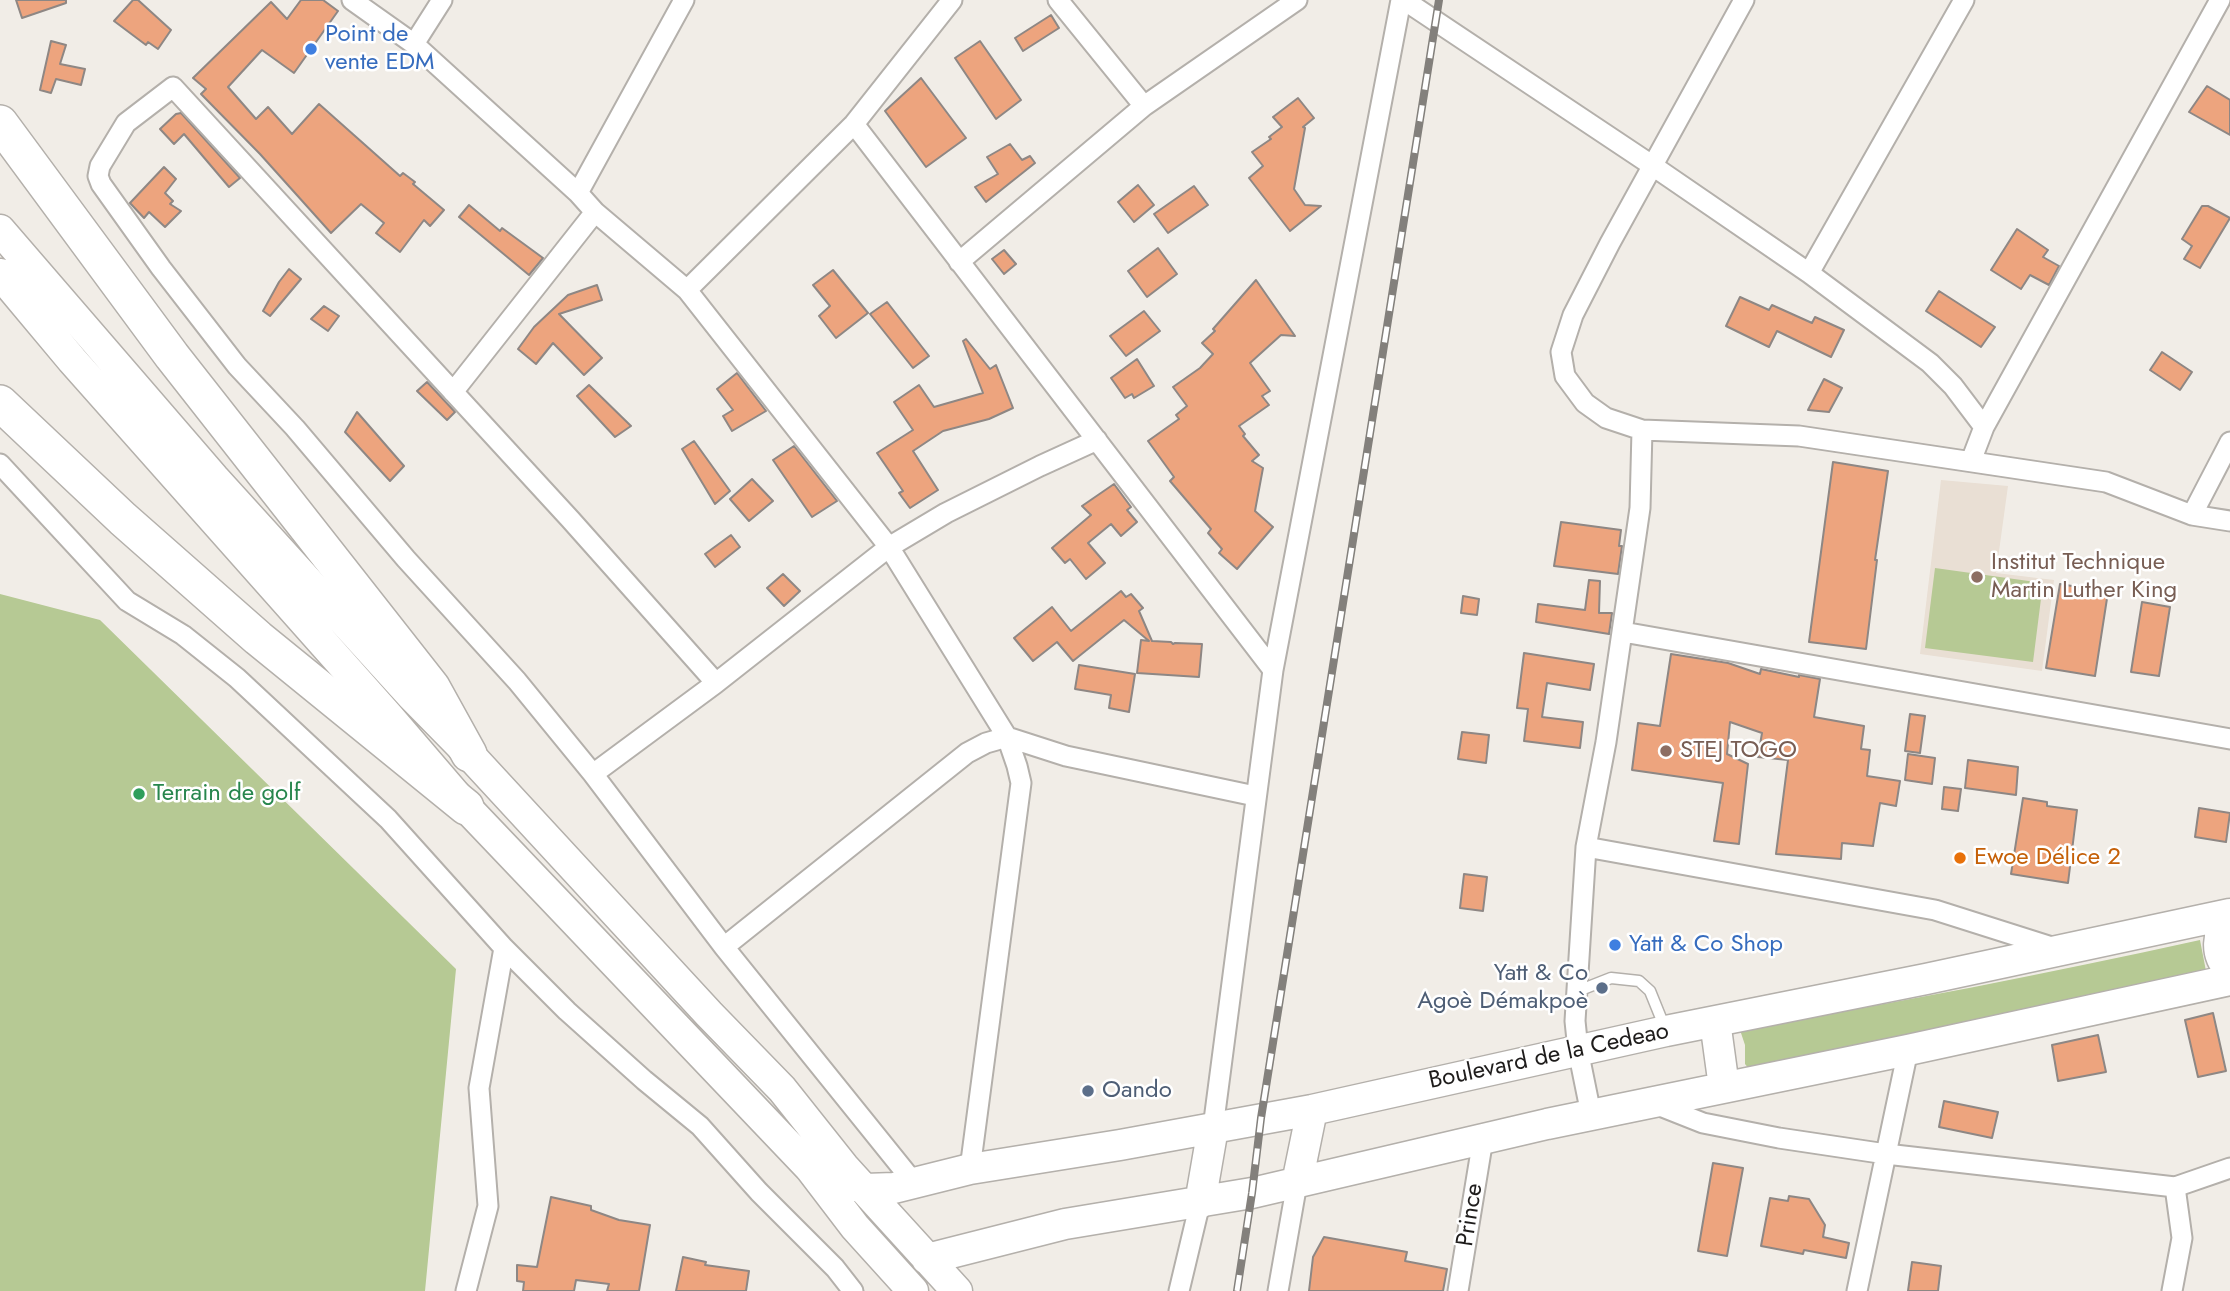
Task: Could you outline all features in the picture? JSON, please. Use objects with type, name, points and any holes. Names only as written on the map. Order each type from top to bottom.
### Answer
[{"type":"highway","points":[[0,123],[172,356],[432,687],[469,754]]},
{"type":"highway","points":[[0,403],[123,519],[247,629],[466,807]]},
{"type":"main road","points":[[0,230],[214,478],[411,695],[782,1089],[844,1167],[957,1291]]},
{"type":"main road","points":[[0,274],[72,360],[466,807],[810,1168],[855,1227],[913,1291]]},
{"type":"main road","name":"Boulevard de la Cedeao","points":[[865,1189],[894,1188],[970,1169],[1311,1110],[1666,1031],[2230,916]]},
{"type":"main road","name":"Boulevard de la Cedeao","points":[[2230,916],[2223,926],[2219,946],[2221,956],[2230,970]]},
{"type":"main road","points":[[855,1227],[897,1238],[927,1259],[1065,1224],[1200,1203],[1297,1183],[1591,1114],[2230,981]]},
{"type":"main road","points":[[1715,1021],[1724,1087]]},
{"type":"main road","points":[[1297,1183],[1311,1110]]},
{"type":"main road","points":[[1200,1203],[1213,1128]]},
{"type":"main road","points":[[810,1168],[865,1189]]},
{"type":"street","points":[[352,0],[414,44],[578,193],[595,212],[687,290],[889,547],[1007,737],[1021,783],[970,1169]]},
{"type":"street","points":[[414,44],[442,0]]},
{"type":"street","points":[[578,193],[684,0]]},
{"type":"street","points":[[687,290],[854,124],[952,0]]},
{"type":"street","points":[[1058,0],[1144,106]]},
{"type":"street","points":[[959,262],[1144,106],[1297,0]]},
{"type":"street","points":[[1213,1128],[1273,670],[1402,0],[1809,273],[1930,363],[1953,386],[1984,427]]},
{"type":"street","points":[[1744,0],[1573,315],[1561,352],[1565,376],[1585,403],[1606,418],[1642,430],[1799,436],[1971,461],[2106,482],[2192,515],[2230,521]]},
{"type":"street","points":[[1809,273],[1965,0]]},
{"type":"street","points":[[1971,461],[1984,427],[2220,0]]},
{"type":"street","points":[[716,683],[570,519],[173,87],[126,123],[100,166],[98,176],[138,237],[237,366],[295,428],[406,559],[517,681],[593,774],[724,947],[915,1184]]},
{"type":"street","points":[[854,124],[1273,670]]},
{"type":"street","points":[[453,392],[595,212]]},
{"type":"street","points":[[1591,1114],[1578,1050],[1576,1021],[1586,847],[1606,742],[1640,508],[1642,430]]},
{"type":"street","points":[[593,774],[716,683],[889,547],[946,513],[1097,440]]},
{"type":"street","points":[[2192,515],[2230,442]]},
{"type":"street","points":[[0,464],[127,601],[183,635],[237,678],[388,819],[504,948],[644,1080],[700,1126],[835,1268],[853,1291]]},
{"type":"street","points":[[1623,632],[2230,739]]},
{"type":"street","points":[[724,947],[967,753],[986,743],[1007,737],[1066,756],[1255,796]]},
{"type":"street","points":[[1586,847],[1935,910],[2059,950]]},
{"type":"street","points":[[466,1291],[488,1206],[479,1088],[504,948]]},
{"type":"street","points":[[1857,1291],[1908,1050]]},
{"type":"street","points":[[1651,1102],[1703,1123],[1779,1138],[1886,1154],[2175,1188],[2230,1168]]},
{"type":"street","name":"Prince","points":[[1458,1291],[1483,1139]]},
{"type":"street","points":[[1278,1291],[1297,1183]]},
{"type":"street","points":[[2172,1291],[2182,1238],[2175,1188]]},
{"type":"street","points":[[1178,1291],[1200,1203]]},
{"type":"lane","points":[[1578,992],[1611,978],[1639,981],[1650,991],[1666,1031]]},
{"type":"shaded area","name":"Institut Technique Martin Luther King","points":[[1941,480],[2008,486],[1996,573],[2054,580],[2042,671],[1920,654]]},
{"type":"green space","points":[[1935,568],[2043,583],[2033,662],[1925,648]]},
{"type":"green space","name":"Terrain de golf","points":[[0,594],[100,620],[456,969],[425,1291],[0,1291]]},
{"type":"green space","points":[[2200,940],[2206,971],[1749,1069],[1745,1064],[1745,1045],[1740,1030],[1970,988]]},
{"type":"building","points":[[16,0],[66,0],[66,3],[22,18]]},
{"type":"building","points":[[133,0],[138,0],[171,30],[158,49],[148,42],[146,45],[114,21]]},
{"type":"building","points":[[301,0],[323,0],[338,11],[294,73],[262,50],[228,87],[256,119],[268,107],[292,134],[319,104],[400,176],[403,173],[415,182],[413,184],[444,210],[430,226],[424,220],[400,252],[376,233],[384,223],[361,204],[331,233],[260,154],[201,94],[206,89],[193,78],[271,2],[287,19]]},
{"type":"building","points":[[1051,15],[1059,28],[1023,51],[1015,38]]},
{"type":"building","points":[[51,41],[66,45],[60,64],[85,69],[81,85],[56,79],[51,93],[40,90]]},
{"type":"building","points":[[980,41],[1021,100],[996,119],[955,58]]},
{"type":"building","points":[[921,78],[966,138],[926,167],[885,111]]},
{"type":"building","points":[[2207,86],[2230,100],[2230,135],[2189,112]]},
{"type":"building","points":[[1298,98],[1314,118],[1303,127],[1305,128],[1294,189],[1305,205],[1321,206],[1290,231],[1249,178],[1263,166],[1252,152],[1271,139],[1269,137],[1282,127],[1273,117]]},
{"type":"building","points":[[181,113],[240,178],[229,187],[184,134],[174,144],[160,129],[176,114]]},
{"type":"building","points":[[1010,144],[1022,160],[1030,156],[1035,163],[986,202],[975,187],[998,174],[987,157]]},
{"type":"building","points":[[164,167],[176,179],[165,193],[173,201],[170,204],[181,211],[165,227],[149,212],[144,218],[130,203]]},
{"type":"building","points":[[1138,185],[1154,205],[1134,222],[1118,202]]},
{"type":"building","points":[[1194,186],[1208,205],[1168,233],[1154,214]]},
{"type":"building","points":[[469,205],[500,231],[502,228],[543,258],[529,275],[459,217]]},
{"type":"building","points":[[2202,206],[2208,206],[2230,218],[2200,268],[2184,259],[2192,246],[2182,239]]},
{"type":"building","points":[[2017,229],[2048,250],[2043,257],[2059,266],[2049,285],[2030,275],[2021,289],[1991,270]]},
{"type":"building","points":[[1158,248],[1177,274],[1147,297],[1128,271]]},
{"type":"building","points":[[1004,250],[1016,264],[1004,274],[992,259]]},
{"type":"building","points":[[289,269],[301,279],[270,316],[263,311]]},
{"type":"building","points":[[833,270],[868,313],[836,338],[819,316],[830,306],[813,285]]},
{"type":"building","points":[[1256,280],[1295,336],[1281,335],[1250,363],[1270,391],[1262,396],[1269,405],[1239,426],[1245,434],[1243,436],[1259,455],[1252,461],[1263,468],[1255,511],[1273,527],[1237,569],[1219,553],[1222,549],[1208,533],[1211,529],[1170,481],[1174,477],[1148,441],[1179,419],[1176,415],[1187,406],[1173,387],[1200,368],[1213,354],[1202,343]]},
{"type":"building","points":[[597,285],[602,300],[559,314],[602,358],[584,375],[553,343],[536,364],[518,349],[534,327],[568,295]]},
{"type":"building","points":[[1939,291],[1995,327],[1981,347],[1926,311]]},
{"type":"building","points":[[1740,297],[1769,310],[1772,305],[1812,323],[1815,317],[1844,330],[1831,357],[1777,331],[1769,347],[1726,326]]},
{"type":"building","points":[[887,302],[929,356],[913,368],[870,314]]},
{"type":"building","points":[[324,306],[339,316],[328,331],[311,319]]},
{"type":"building","points":[[1144,311],[1160,331],[1126,356],[1110,336]]},
{"type":"building","points":[[966,339],[990,369],[996,365],[1013,408],[989,419],[943,431],[913,451],[938,490],[910,508],[899,493],[903,491],[877,453],[913,430],[894,402],[919,385],[934,407],[983,393],[963,341]]},
{"type":"building","points":[[2162,352],[2192,372],[2180,390],[2150,370]]},
{"type":"building","points":[[1137,359],[1154,386],[1134,398],[1132,394],[1125,398],[1111,378]]},
{"type":"building","points":[[737,373],[766,411],[732,431],[723,416],[733,410],[717,389]]},
{"type":"building","points":[[1824,379],[1842,388],[1829,412],[1808,410]]},
{"type":"building","points":[[427,382],[455,412],[447,420],[417,391]]},
{"type":"building","points":[[589,385],[631,426],[615,437],[577,396]]},
{"type":"building","points":[[357,412],[404,466],[390,481],[345,432]]},
{"type":"building","points":[[694,441],[730,491],[715,504],[682,449]]},
{"type":"building","points":[[794,446],[837,501],[812,517],[773,460]]},
{"type":"building","points":[[1833,462],[1888,471],[1866,649],[1809,642]]},
{"type":"building","points":[[752,479],[773,501],[749,521],[730,499]]},
{"type":"building","points":[[1114,484],[1131,507],[1127,510],[1137,522],[1121,536],[1111,524],[1088,543],[1105,563],[1086,579],[1070,559],[1065,563],[1052,548],[1091,515],[1082,506]]},
{"type":"building","points":[[1561,522],[1621,530],[1618,574],[1554,566]]},
{"type":"building","points":[[731,535],[740,547],[715,567],[705,554]]},
{"type":"building","points":[[783,574],[800,591],[784,606],[767,588]]},
{"type":"building","points":[[1589,580],[1600,581],[1599,613],[1612,613],[1609,634],[1536,622],[1538,604],[1585,610]]},
{"type":"building","points":[[2060,584],[2108,592],[2095,676],[2046,668]]},
{"type":"building","points":[[1121,591],[1126,597],[1131,594],[1143,608],[1139,611],[1152,641],[1202,644],[1199,677],[1137,673],[1141,640],[1149,641],[1124,620],[1073,661],[1057,642],[1033,661],[1014,638],[1052,607],[1071,631]]},
{"type":"building","points":[[1463,596],[1479,599],[1477,615],[1461,613]]},
{"type":"building","points":[[2142,602],[2170,607],[2159,676],[2131,672]]},
{"type":"building","points":[[1524,653],[1594,664],[1590,690],[1547,683],[1542,717],[1583,722],[1580,748],[1524,741],[1528,709],[1517,708]]},
{"type":"building","points":[[1671,654],[1728,663],[1760,674],[1761,669],[1820,679],[1814,717],[1864,726],[1861,749],[1870,750],[1867,776],[1900,781],[1896,806],[1880,803],[1873,846],[1842,843],[1841,859],[1776,854],[1788,760],[1758,757],[1762,733],[1730,722],[1727,754],[1748,764],[1739,844],[1714,841],[1723,783],[1632,770],[1638,723],[1660,726]]},
{"type":"building","points":[[1079,665],[1135,674],[1129,712],[1109,708],[1111,695],[1075,689]]},
{"type":"building","points":[[1910,714],[1925,716],[1920,753],[1905,751]]},
{"type":"building","points":[[1462,732],[1489,735],[1486,763],[1458,759]]},
{"type":"building","points":[[1908,754],[1935,758],[1932,784],[1905,780]]},
{"type":"building","points":[[1968,760],[2018,767],[2016,795],[1965,788]]},
{"type":"building","points":[[1944,787],[1961,789],[1958,811],[1942,809]]},
{"type":"building","points":[[2023,798],[2047,802],[2047,806],[2077,810],[2068,883],[2011,874]]},
{"type":"building","points":[[2199,808],[2230,813],[2226,842],[2195,837]]},
{"type":"building","points":[[1464,874],[1487,877],[1483,911],[1460,908]]},
{"type":"building","points":[[2213,1013],[2226,1071],[2198,1077],[2185,1020]]},
{"type":"building","points":[[2098,1035],[2106,1072],[2058,1081],[2052,1045]]},
{"type":"building","points":[[1944,1101],[1998,1112],[1992,1138],[1939,1127]]},
{"type":"building","points":[[1713,1163],[1743,1168],[1727,1256],[1698,1251]]},
{"type":"building","points":[[1789,1196],[1809,1199],[1825,1225],[1823,1237],[1849,1243],[1846,1258],[1761,1246],[1770,1198],[1788,1201]]},
{"type":"building","points":[[551,1197],[591,1206],[591,1210],[619,1220],[650,1225],[639,1291],[607,1291],[609,1284],[576,1280],[574,1291],[523,1291],[524,1282],[517,1281],[517,1265],[537,1267]]},
{"type":"building","points":[[1324,1237],[1407,1252],[1405,1261],[1447,1269],[1443,1291],[1309,1291],[1313,1257]]},
{"type":"building","points":[[683,1257],[706,1262],[705,1265],[749,1271],[746,1291],[676,1291]]},
{"type":"building","points":[[1912,1262],[1941,1266],[1938,1291],[1908,1291]]},
{"type":"railway","points":[[1237,1291],[1261,1118],[1439,0]]},
{"type":"place","name":"Point de vente EDM","points":[[311,49]]},
{"type":"place","name":"Institut Technique Martin Luther King","points":[[1977,577]]},
{"type":"place","name":"STEJ TOGO","points":[[1666,751]]},
{"type":"place","name":"Terrain de golf","points":[[139,794]]},
{"type":"place","name":"Ewoe Délice 2","points":[[1960,858]]},
{"type":"place","name":"Yatt & Co Shop","points":[[1615,945]]},
{"type":"place","name":"Yatt & Co Agoè Démakpoè","points":[[1602,988]]},
{"type":"place","name":"Oando","points":[[1088,1091]]}]
